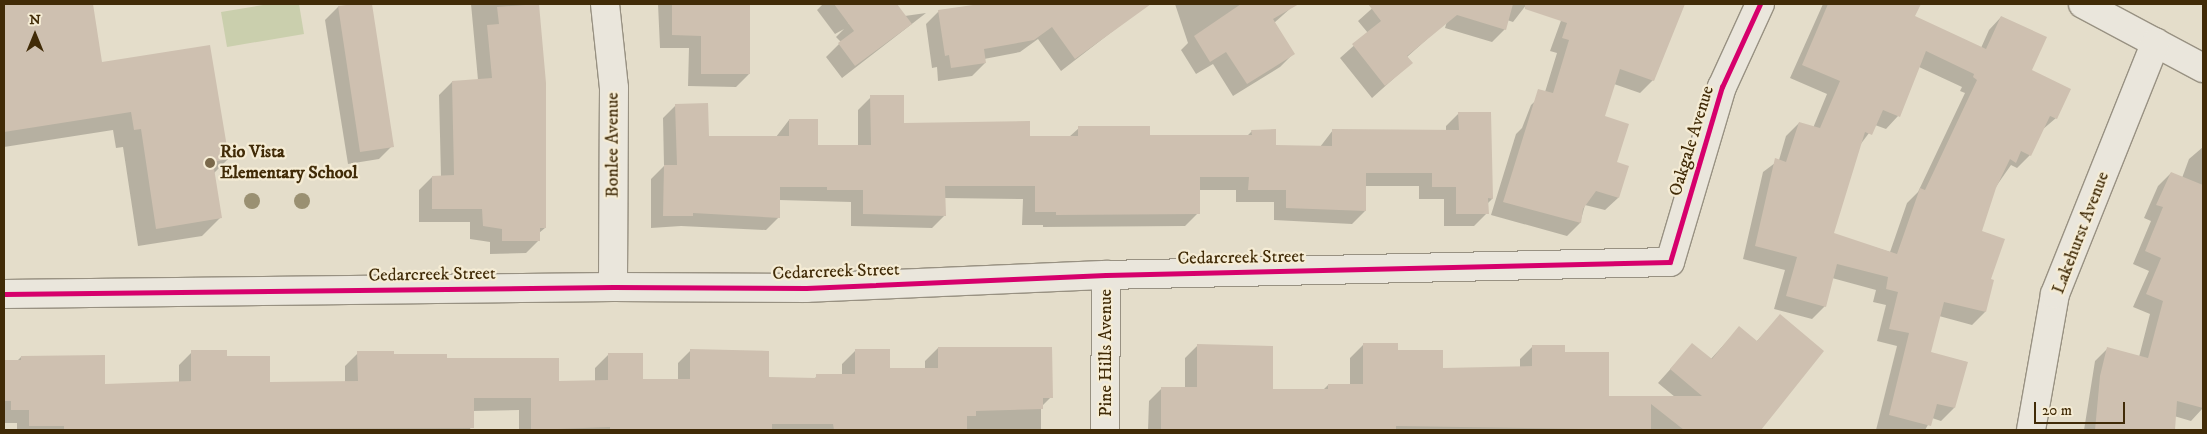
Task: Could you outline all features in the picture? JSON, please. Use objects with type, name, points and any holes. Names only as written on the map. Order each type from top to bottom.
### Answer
[{"type":"street","name":"Bonlee Avenue","points":[[605,4],[614,88],[613,287]]},
{"type":"street","name":"Oakgale Avenue","points":[[1670,262],[1722,87],[1760,4]]},
{"type":"street","points":[[2083,4],[2203,68]]},
{"type":"street","name":"Lakehurst Avenue","points":[[2031,430],[2055,294],[2156,42]]},
{"type":"street","name":"Cedarcreek Street","points":[[4,294],[613,287],[806,288],[1106,275],[1670,262]]},
{"type":"street","name":"Pine Hills Avenue","points":[[1105,430],[1106,275]]},
{"type":"green space","points":[[269,4],[299,4],[304,34],[227,47],[221,12]]},
{"type":"building","points":[[4,4],[93,4],[102,62],[210,45],[229,159],[213,162],[222,218],[156,229],[141,129],[134,130],[131,112],[4,132]]},
{"type":"building","points":[[372,4],[394,147],[360,152],[338,6]]},
{"type":"building","points":[[539,4],[546,83],[546,228],[540,228],[540,241],[502,241],[502,229],[483,226],[482,209],[432,209],[432,176],[454,175],[452,81],[492,78],[487,25],[499,24],[497,7]]},
{"type":"building","points":[[672,4],[750,4],[750,74],[701,74],[701,36],[672,35]]},
{"type":"building","points":[[834,4],[897,4],[912,24],[855,66],[838,43],[854,31]]},
{"type":"building","points":[[980,4],[1151,4],[1075,59],[1052,27],[1034,40],[984,49],[986,63],[951,68],[949,55],[945,56],[938,10]]},
{"type":"building","points":[[1241,4],[1299,4],[1273,19],[1295,54],[1247,84],[1226,52],[1210,62],[1194,36]]},
{"type":"building","points":[[1368,4],[1513,4],[1506,30],[1457,15],[1407,56],[1413,63],[1385,86],[1352,44],[1381,21]]},
{"type":"building","points":[[1525,4],[1685,4],[1654,81],[1620,69],[1605,116],[1629,124],[1617,162],[1629,166],[1619,198],[1596,191],[1583,209],[1581,223],[1503,202],[1538,89],[1553,93],[1569,40],[1562,38],[1567,23],[1525,9]]},
{"type":"building","points":[[1828,4],[1921,4],[1915,16],[1986,49],[2001,16],[2047,37],[2032,70],[2071,89],[2057,119],[2050,116],[2031,156],[2021,151],[2016,163],[2010,159],[1996,188],[1982,231],[2005,239],[1991,279],[1994,280],[1986,312],[1944,302],[1931,352],[1968,362],[1955,408],[1937,404],[1931,426],[1889,415],[1909,333],[1889,329],[1898,292],[1886,289],[1888,277],[1837,264],[1826,307],[1786,296],[1797,257],[1755,246],[1775,158],[1786,162],[1799,122],[1820,128],[1840,81],[1802,65]],"holes":[[[1926,51],[1974,74],[1973,77],[1977,80],[1925,190],[1920,188],[1897,254],[1834,233],[1865,132],[1872,135],[1883,110],[1900,117]]]},
{"type":"building","points":[[870,95],[904,95],[904,123],[1030,121],[1030,136],[1078,136],[1078,126],[1150,126],[1150,135],[1252,135],[1251,130],[1276,129],[1276,145],[1332,146],[1332,129],[1459,130],[1458,112],[1491,112],[1493,199],[1488,198],[1489,214],[1456,214],[1456,187],[1432,187],[1432,173],[1366,173],[1366,211],[1286,208],[1286,190],[1248,190],[1249,177],[1200,177],[1200,214],[1056,215],[1056,212],[1035,212],[1035,186],[945,186],[946,216],[863,214],[863,190],[827,190],[827,187],[780,187],[780,218],[693,213],[693,216],[663,216],[664,165],[677,165],[675,104],[708,103],[709,136],[789,136],[789,119],[818,119],[818,145],[871,145]]},
{"type":"building","points":[[2171,172],[2203,185],[2203,408],[2177,401],[2175,430],[2095,430],[2100,376],[2107,347],[2148,358],[2163,301],[2146,294],[2161,258],[2145,251],[2163,207],[2156,205]]},
{"type":"building","points":[[1780,314],[1824,351],[1761,430],[1684,430],[1651,404],[1651,430],[1396,426],[1396,430],[1161,430],[1161,387],[1197,387],[1197,344],[1273,346],[1273,389],[1328,389],[1328,384],[1363,384],[1363,343],[1398,343],[1398,350],[1443,350],[1443,368],[1532,366],[1532,345],[1565,345],[1565,352],[1609,352],[1609,396],[1702,396],[1670,369],[1692,343],[1712,359],[1739,326],[1757,341]]},
{"type":"building","points":[[938,347],[1052,347],[1053,398],[1043,398],[1043,409],[976,411],[976,416],[967,416],[967,430],[834,430],[833,424],[772,424],[772,430],[610,430],[610,427],[531,430],[531,398],[474,398],[474,428],[80,430],[64,429],[64,426],[29,426],[29,410],[11,410],[11,401],[4,401],[4,360],[21,360],[21,356],[105,355],[105,384],[191,381],[191,350],[227,350],[227,356],[270,356],[270,382],[358,381],[357,351],[394,351],[394,354],[447,354],[447,358],[559,358],[559,381],[608,380],[608,353],[643,353],[643,379],[690,379],[690,349],[769,351],[769,377],[816,378],[816,374],[855,374],[855,349],[890,349],[890,368],[938,368]]},
{"type":"cycle path","points":[[4,294],[613,287],[806,288],[1106,275],[1670,262],[1722,87],[1760,4]]},
{"type":"place","name":"Rio Vista Elementary School","points":[[210,163]]}]
